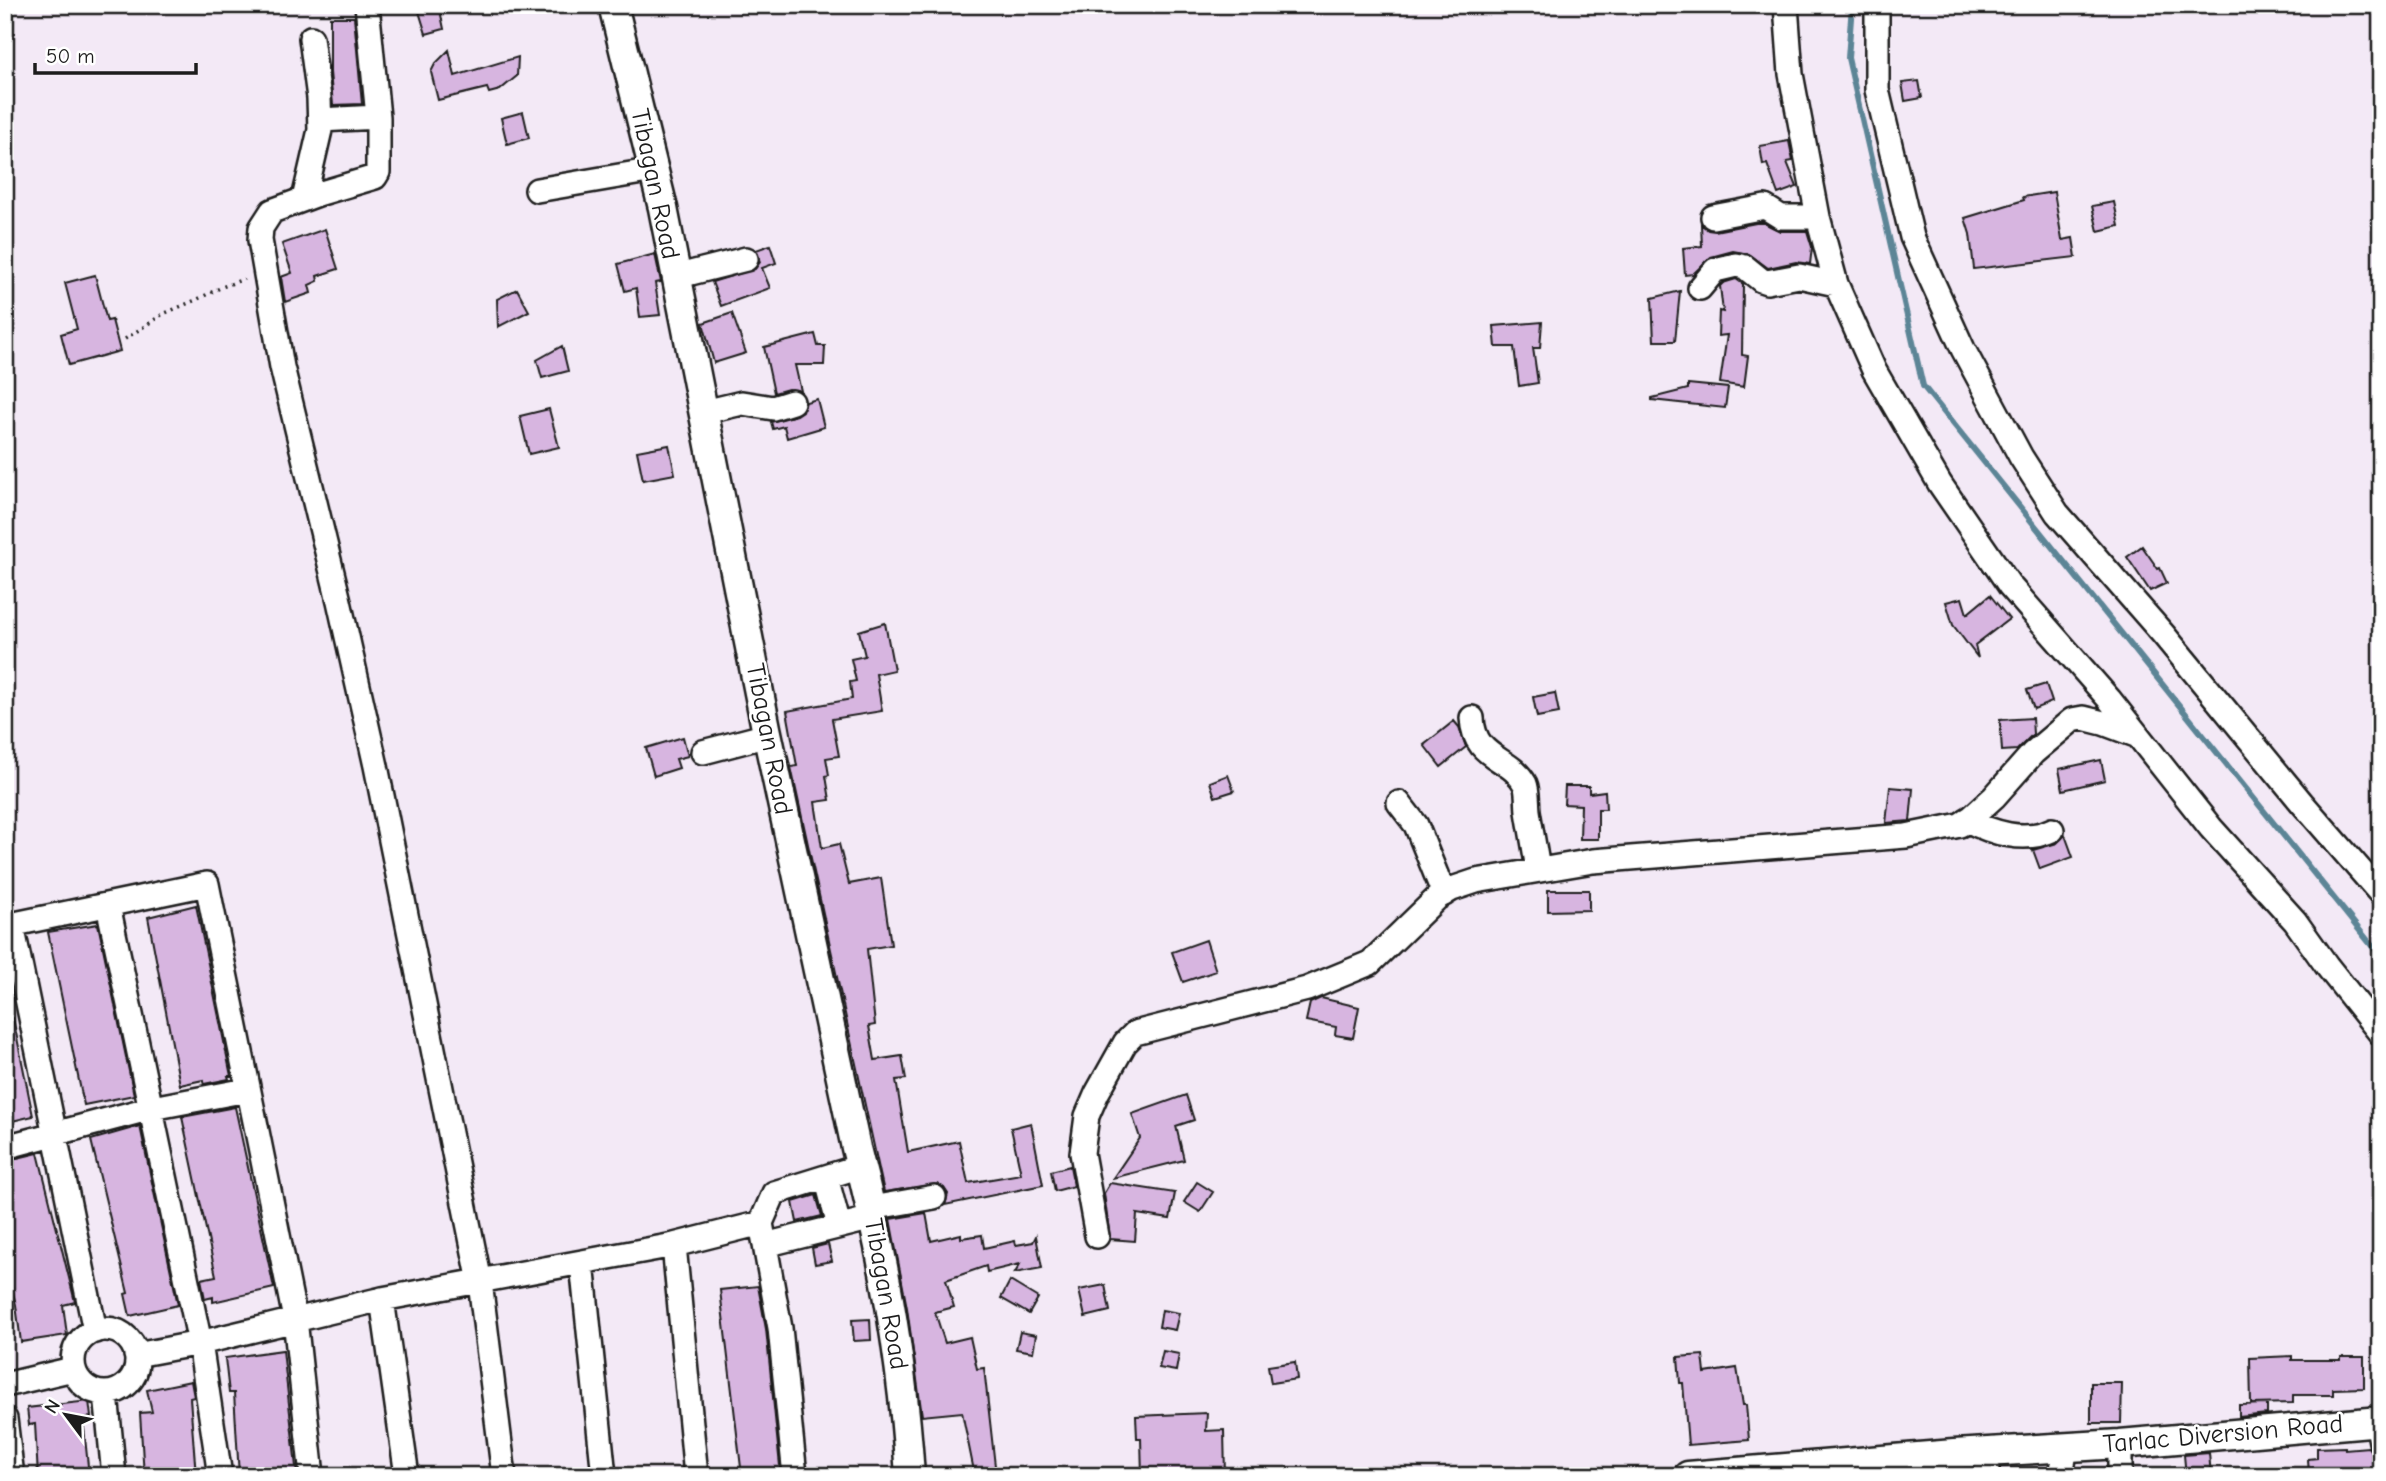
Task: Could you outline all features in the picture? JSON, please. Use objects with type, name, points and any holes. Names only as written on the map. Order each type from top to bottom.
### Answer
[{"type":"main road","name":"Tibagan Road","points":[[613,5],[654,170],[768,735],[892,1312],[910,1476]]},
{"type":"main road","name":"Tarlac Diversion Road","points":[[1688,1476],[1987,1463],[2066,1446],[2380,1428]]},
{"type":"street","points":[[367,5],[378,117],[379,170],[375,177],[272,211],[261,228],[260,240],[282,367],[376,766],[480,1282],[505,1476]]},
{"type":"street","points":[[1786,5],[1791,75],[1818,217],[1836,284],[1874,370],[1940,484],[2010,586],[2138,736],[2211,828],[2295,921],[2381,1034]]},
{"type":"street","points":[[1877,5],[1877,90],[1912,237],[1963,349],[2021,457],[2063,521],[2163,634],[2381,894]]},
{"type":"street","points":[[304,199],[320,130],[311,38]]},
{"type":"street","points":[[320,120],[378,117]]},
{"type":"street","points":[[537,190],[654,170]]},
{"type":"street","points":[[1713,217],[1765,207],[1781,217],[1818,217]]},
{"type":"street","points":[[676,277],[746,259]]},
{"type":"street","points":[[1700,288],[1715,270],[1736,265],[1745,267],[1761,281],[1799,276],[1836,284]]},
{"type":"street","points":[[704,412],[742,403],[773,408],[792,402]]},
{"type":"street","points":[[1472,718],[1473,729],[1482,746],[1526,785],[1538,870]]},
{"type":"street","points":[[1097,1236],[1082,1153],[1087,1115],[1130,1037],[1150,1028],[1307,989],[1370,963],[1444,894],[1476,881],[1592,861],[1906,836],[1960,825],[1994,797],[2033,753],[2072,720],[2083,718],[2138,736]]},
{"type":"street","points":[[704,752],[768,735]]},
{"type":"street","points":[[1399,803],[1416,825],[1444,894]]},
{"type":"street","points":[[1967,820],[1994,831],[2024,837],[2041,835],[2052,830]]},
{"type":"street","points":[[95,1331],[9,925],[207,884],[295,1319],[312,1476]]},
{"type":"street","points":[[108,905],[200,1343],[220,1476]]},
{"type":"street","points":[[5,1147],[152,1108],[247,1090]]},
{"type":"street","points":[[795,1476],[780,1328],[763,1234],[774,1193],[860,1166]]},
{"type":"street","points":[[826,1177],[839,1226]]},
{"type":"street","points":[[136,1355],[200,1343],[382,1299],[674,1245],[839,1226],[872,1213],[934,1197]]},
{"type":"street","points":[[674,1245],[696,1476]]},
{"type":"street","points":[[582,1263],[604,1476]]},
{"type":"street","points":[[382,1299],[407,1476]]},
{"type":"street","points":[[108,1329],[118,1332],[133,1346],[136,1355],[137,1366],[133,1377],[117,1391],[106,1394],[86,1388],[73,1369],[75,1349],[80,1340],[95,1331],[108,1329]]},
{"type":"street","points":[[5,1385],[73,1369]]},
{"type":"street","points":[[106,1394],[114,1476]]},
{"type":"street","points":[[5,1419],[12,1476]]},
{"type":"street","points":[[2120,1444],[2120,1476]]},
{"type":"street","points":[[2062,1476],[2066,1446]]},
{"type":"path","points":[[125,339],[163,314],[222,286],[265,272]]},
{"type":"building","points":[[417,5],[440,10],[444,29],[426,34]]},
{"type":"building","points":[[330,17],[354,17],[362,104],[333,105]]},
{"type":"building","points":[[449,50],[455,76],[518,57],[517,76],[500,90],[489,93],[487,88],[438,100],[431,72]]},
{"type":"building","points":[[1919,81],[1922,98],[1905,101],[1902,83]]},
{"type":"building","points":[[523,112],[529,138],[507,144],[501,118]]},
{"type":"building","points":[[1789,141],[1793,161],[1787,162],[1797,187],[1778,194],[1767,164],[1763,165],[1760,146]]},
{"type":"building","points":[[2054,192],[2062,240],[2073,238],[2076,257],[1974,269],[1970,234],[1965,218],[2024,200],[2023,197]]},
{"type":"building","points":[[2114,202],[2119,226],[2098,231],[2092,206]]},
{"type":"building","points":[[1764,223],[1780,231],[1807,231],[1812,247],[1810,264],[1796,262],[1768,268],[1749,254],[1733,251],[1711,257],[1693,274],[1685,275],[1683,248],[1702,246],[1701,224],[1708,230],[1715,231]]},
{"type":"building","points":[[325,229],[338,269],[317,276],[318,281],[309,285],[311,293],[285,302],[281,277],[292,273],[282,244]]},
{"type":"building","points":[[770,245],[776,263],[762,268],[770,288],[721,306],[712,282],[755,269],[760,262],[756,250]]},
{"type":"building","points":[[655,254],[661,282],[655,283],[660,315],[640,317],[636,288],[625,291],[618,264]]},
{"type":"building","points":[[95,275],[107,321],[112,320],[120,351],[69,365],[61,334],[77,329],[65,283]]},
{"type":"building","points":[[1736,279],[1743,284],[1742,355],[1748,356],[1744,387],[1720,383],[1727,335],[1718,336],[1719,311],[1723,312],[1720,286]]},
{"type":"building","points":[[517,289],[529,311],[498,327],[497,299]]},
{"type":"building","points":[[1680,291],[1675,341],[1654,341],[1652,298]]},
{"type":"building","points":[[732,313],[746,353],[714,363],[703,323]]},
{"type":"building","points":[[1542,322],[1540,348],[1533,348],[1538,383],[1519,386],[1514,347],[1496,347],[1494,326]]},
{"type":"building","points":[[815,334],[818,346],[825,346],[824,365],[795,365],[801,391],[788,389],[774,393],[764,347]]},
{"type":"building","points":[[562,346],[568,371],[542,378],[537,360]]},
{"type":"building","points":[[1688,384],[1728,388],[1725,408],[1652,400],[1688,389]]},
{"type":"building","points":[[817,399],[824,427],[787,438],[784,426],[773,429],[771,422],[797,415],[803,411],[806,402]]},
{"type":"building","points":[[549,409],[559,447],[529,454],[520,416]]},
{"type":"building","points":[[669,445],[675,474],[643,480],[637,451]]},
{"type":"building","points":[[2142,546],[2158,569],[2160,568],[2167,583],[2150,591],[2127,557]]},
{"type":"building","points":[[1990,595],[2009,619],[1975,645],[1978,658],[1953,625],[1946,602],[1962,598],[1967,614]]},
{"type":"building","points":[[885,623],[894,670],[876,674],[882,711],[832,719],[839,756],[826,758],[830,800],[815,802],[822,848],[839,844],[849,884],[881,878],[891,945],[867,949],[875,1025],[869,1026],[875,1060],[902,1056],[906,1079],[896,1080],[908,1152],[959,1141],[968,1183],[1021,1174],[1011,1128],[1031,1123],[1043,1185],[945,1205],[948,1194],[938,1184],[884,1192],[791,767],[797,766],[787,711],[852,699],[850,682],[856,681],[851,659],[865,656],[859,631]]},
{"type":"building","points":[[2046,684],[2052,702],[2034,709],[2027,690]]},
{"type":"building","points":[[1555,693],[1559,713],[1537,717],[1533,697]]},
{"type":"building","points":[[2032,718],[2033,734],[2017,750],[2002,751],[2000,720]]},
{"type":"building","points":[[1454,721],[1466,747],[1441,767],[1424,745]]},
{"type":"building","points":[[683,737],[688,756],[676,759],[679,768],[654,776],[646,748]]},
{"type":"building","points":[[2101,760],[2105,780],[2063,790],[2059,769]]},
{"type":"building","points":[[1228,775],[1234,791],[1215,797],[1210,782]]},
{"type":"building","points":[[1565,786],[1589,786],[1589,793],[1605,791],[1606,809],[1598,809],[1598,839],[1580,839],[1581,805],[1564,804]]},
{"type":"building","points":[[1890,787],[1913,789],[1910,821],[1886,823]]},
{"type":"building","points":[[2065,835],[2073,857],[2040,869],[2033,850],[2057,843]]},
{"type":"building","points":[[1548,890],[1589,890],[1589,910],[1548,911]]},
{"type":"building","points":[[196,905],[231,1076],[228,1076],[229,1079],[204,1084],[203,1080],[180,1085],[148,917]]},
{"type":"building","points":[[98,924],[134,1095],[84,1105],[48,932]]},
{"type":"building","points":[[1206,940],[1216,971],[1183,982],[1172,952]]},
{"type":"building","points":[[1321,998],[1359,1007],[1353,1038],[1335,1035],[1336,1027],[1306,1021],[1310,1003]]},
{"type":"building","points":[[13,1018],[33,1116],[8,1122],[5,1108],[5,1019]]},
{"type":"building","points":[[1186,1095],[1194,1120],[1176,1126],[1184,1160],[1113,1178],[1140,1138],[1132,1114]]},
{"type":"building","points":[[235,1107],[274,1288],[213,1302],[213,1297],[205,1299],[201,1279],[216,1276],[182,1117]]},
{"type":"building","points":[[140,1126],[178,1305],[130,1316],[125,1294],[128,1293],[91,1140]]},
{"type":"building","points":[[38,1153],[75,1302],[63,1305],[67,1335],[21,1342],[5,1259],[5,1161]]},
{"type":"building","points":[[1070,1166],[1074,1186],[1055,1191],[1051,1171]]},
{"type":"building","points":[[1197,1182],[1213,1192],[1200,1212],[1184,1202]]},
{"type":"building","points":[[1110,1183],[1175,1193],[1170,1219],[1137,1214],[1135,1241],[1110,1239],[1104,1193]]},
{"type":"building","points":[[816,1195],[822,1216],[797,1222],[793,1202]]},
{"type":"building","points":[[926,1213],[931,1241],[961,1234],[961,1238],[982,1235],[984,1248],[1015,1241],[1016,1245],[1033,1242],[1036,1236],[1042,1268],[1015,1273],[1020,1264],[987,1272],[986,1266],[946,1280],[954,1307],[935,1312],[945,1343],[970,1337],[977,1369],[984,1368],[996,1475],[975,1476],[962,1412],[922,1416],[907,1308],[890,1219]]},
{"type":"building","points":[[828,1244],[832,1261],[815,1264],[812,1248]]},
{"type":"building","points":[[1010,1281],[1038,1298],[1029,1314],[1001,1298]]},
{"type":"building","points":[[1105,1285],[1110,1311],[1085,1317],[1079,1290]]},
{"type":"building","points":[[758,1286],[766,1329],[781,1476],[742,1476],[720,1290]]},
{"type":"building","points":[[1162,1310],[1179,1313],[1175,1330],[1159,1327]]},
{"type":"building","points":[[870,1319],[871,1340],[854,1341],[852,1320]]},
{"type":"building","points":[[1020,1332],[1036,1335],[1033,1352],[1016,1349]]},
{"type":"building","points":[[283,1350],[297,1476],[239,1476],[234,1393],[229,1393],[225,1358]]},
{"type":"building","points":[[1163,1351],[1179,1354],[1176,1371],[1159,1368]]},
{"type":"building","points":[[1703,1355],[1705,1373],[1737,1368],[1743,1405],[1746,1405],[1749,1440],[1688,1445],[1678,1357]]},
{"type":"building","points":[[2292,1356],[2292,1360],[2364,1357],[2364,1388],[2333,1389],[2333,1395],[2293,1395],[2293,1403],[2251,1404],[2250,1358]]},
{"type":"building","points":[[1295,1362],[1297,1379],[1271,1383],[1268,1366]]},
{"type":"building","points":[[191,1381],[194,1397],[190,1398],[196,1476],[144,1476],[140,1413],[152,1412],[147,1390]]},
{"type":"building","points":[[2091,1383],[2122,1383],[2121,1423],[2091,1423]]},
{"type":"building","points":[[89,1401],[91,1417],[83,1418],[89,1476],[38,1476],[35,1424],[29,1425],[27,1408]]},
{"type":"building","points":[[2267,1404],[2267,1414],[2239,1417],[2239,1405]]},
{"type":"building","points":[[1207,1413],[1206,1431],[1224,1430],[1225,1476],[1142,1476],[1141,1438],[1137,1438],[1136,1416]]},
{"type":"building","points":[[2368,1447],[2377,1455],[2379,1476],[2309,1476],[2308,1459],[2317,1458],[2317,1448]]},
{"type":"building","points":[[2209,1453],[2211,1476],[2186,1476],[2184,1455]]},
{"type":"waterway","points":[[1852,5],[1848,58],[1923,386],[2381,957]]}]
